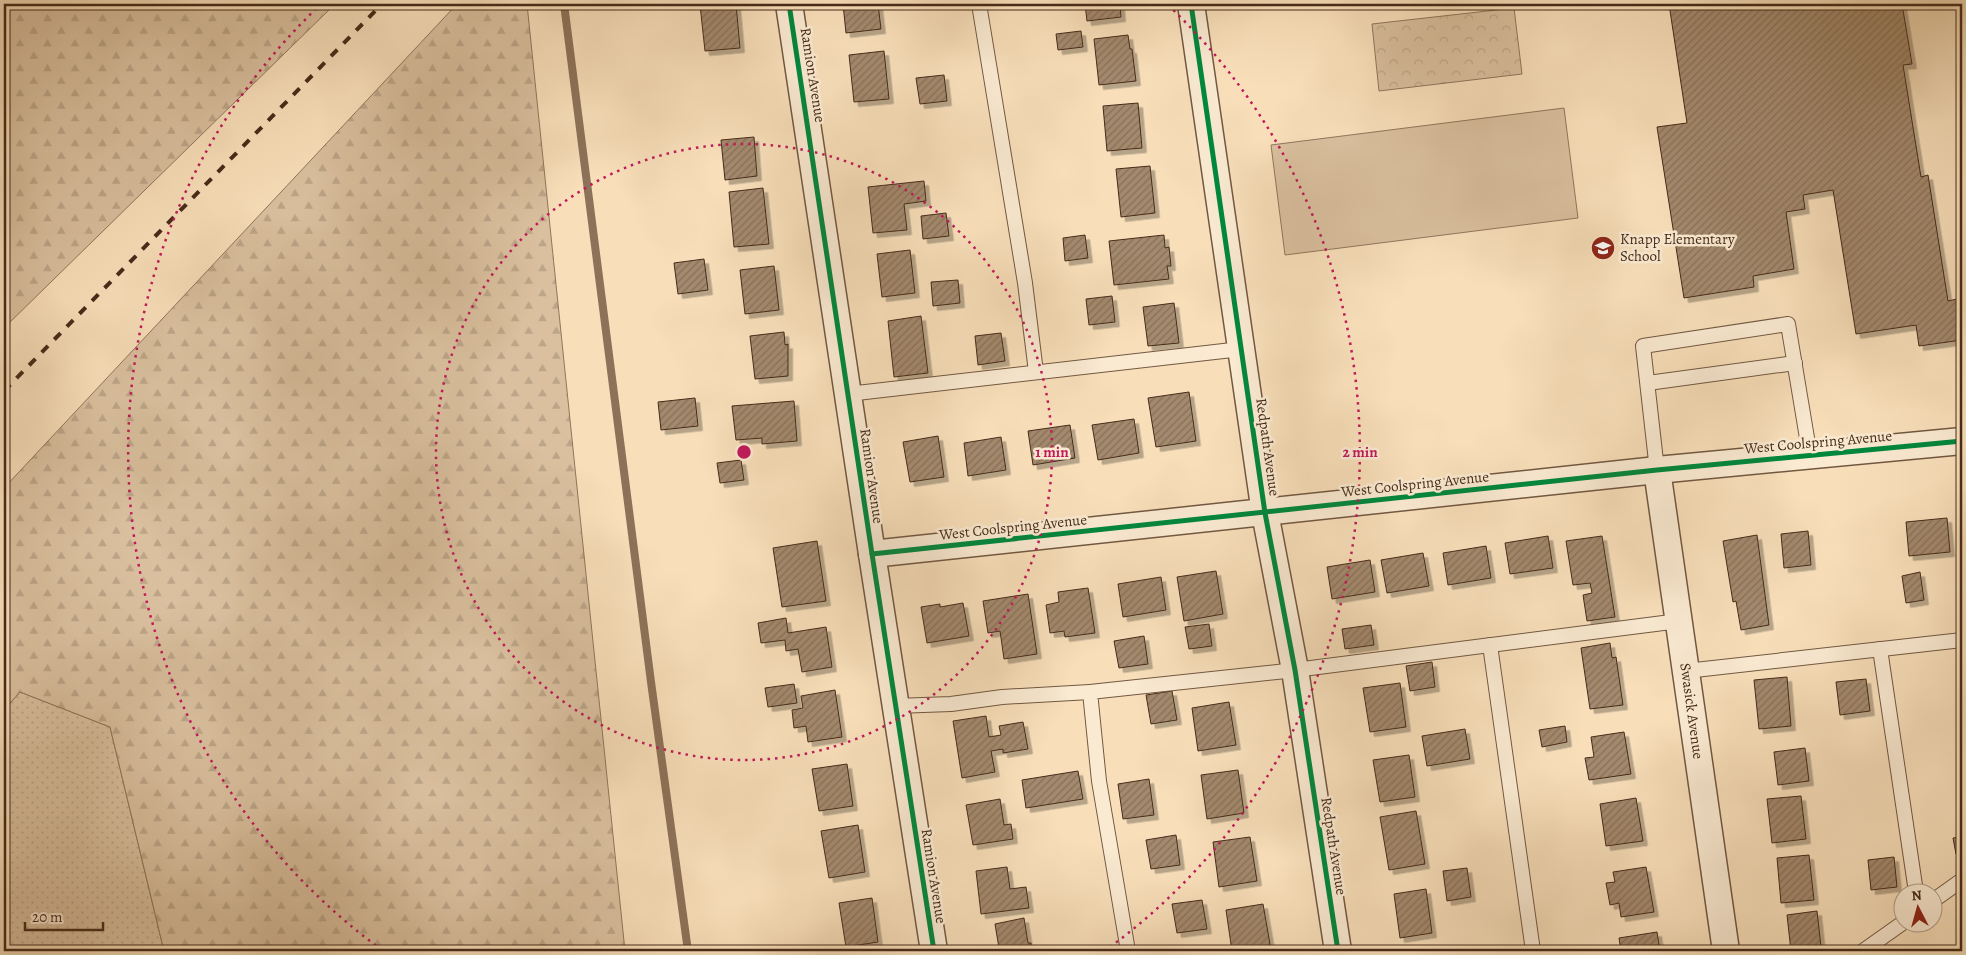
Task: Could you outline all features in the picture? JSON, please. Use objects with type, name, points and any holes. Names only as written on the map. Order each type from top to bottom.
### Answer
[{"type":"street","name":"Ramion Avenue","points":[[789,4],[934,951]]},
{"type":"street","name":"Redpath Avenue","points":[[1191,4],[1264,513],[1294,670],[1338,951]]},
{"type":"street","name":"West Coolspring Avenue","points":[[872,554],[1657,470],[1962,442]]},
{"type":"street","name":"Swasick Avenue","points":[[1657,470],[1726,951]]},
{"type":"lane","points":[[979,4],[1025,283],[1036,372]]},
{"type":"lane","points":[[1657,470],[1643,346],[1788,324],[1810,456]]},
{"type":"lane","points":[[848,394],[1241,349]]},
{"type":"lane","points":[[1648,383],[1794,363]]},
{"type":"lane","points":[[895,706],[951,704],[1002,697],[1090,692],[1294,670],[1679,621]]},
{"type":"lane","points":[[1686,670],[1962,640]]},
{"type":"lane","points":[[1490,645],[1533,951]]},
{"type":"lane","points":[[1880,649],[1915,882]]},
{"type":"lane","points":[[1090,692],[1100,781],[1128,951]]},
{"type":"lane","points":[[1944,893],[1962,880]]},
{"type":"lane","points":[[1863,951],[1894,929]]},
{"type":"green space","points":[[4,4],[335,4],[4,328]]},
{"type":"green space","points":[[457,4],[527,4],[625,951],[164,951],[110,727],[20,692],[4,710],[4,488]]},
{"type":"green space","points":[[1514,8],[1522,74],[1379,91],[1372,24]]},
{"type":"green space","points":[[1564,108],[1578,218],[1285,255],[1271,145]]},
{"type":"green space","points":[[20,692],[110,727],[164,951],[4,951],[4,710]]},
{"type":"building","points":[[736,4],[740,48],[705,51],[700,5]]},
{"type":"building","points":[[843,4],[878,4],[881,29],[846,33]]},
{"type":"building","points":[[1085,4],[1120,4],[1121,17],[1087,21]]},
{"type":"building","points":[[1669,4],[1902,4],[1912,64],[1903,65],[1921,177],[1928,175],[1948,301],[1957,299],[1962,340],[1919,346],[1916,325],[1856,334],[1833,190],[1803,195],[1805,209],[1786,212],[1794,269],[1753,276],[1754,287],[1684,298],[1657,127],[1687,123]]},
{"type":"building","points":[[1081,31],[1083,47],[1058,50],[1056,34]]},
{"type":"building","points":[[1128,35],[1130,49],[1132,49],[1136,81],[1099,85],[1094,39]]},
{"type":"building","points":[[884,51],[889,99],[854,102],[849,55]]},
{"type":"building","points":[[944,75],[947,101],[920,104],[916,78]]},
{"type":"building","points":[[1138,103],[1142,148],[1107,151],[1103,106]]},
{"type":"building","points":[[754,137],[757,176],[725,180],[721,140]]},
{"type":"building","points":[[1150,166],[1155,213],[1121,217],[1116,169]]},
{"type":"building","points":[[924,181],[926,201],[904,204],[907,230],[873,233],[868,187]]},
{"type":"building","points":[[763,188],[769,244],[734,247],[729,192]]},
{"type":"building","points":[[946,213],[949,236],[923,239],[921,216]]},
{"type":"building","points":[[1085,235],[1088,258],[1065,261],[1063,238]]},
{"type":"building","points":[[1164,235],[1165,248],[1169,247],[1171,266],[1167,266],[1169,279],[1114,285],[1109,241]]},
{"type":"building","points":[[910,250],[915,293],[882,297],[877,254]]},
{"type":"building","points":[[704,259],[708,290],[678,294],[674,263]]},
{"type":"building","points":[[774,266],[779,310],[745,314],[740,270]]},
{"type":"building","points":[[958,280],[960,303],[933,306],[931,282]]},
{"type":"building","points":[[1112,296],[1115,322],[1089,325],[1086,299]]},
{"type":"building","points":[[1174,303],[1179,343],[1148,346],[1143,307]]},
{"type":"building","points":[[921,316],[928,373],[894,377],[888,321]]},
{"type":"building","points":[[784,332],[785,345],[788,344],[788,376],[755,379],[750,336]]},
{"type":"building","points":[[1001,333],[1005,361],[978,365],[975,336]]},
{"type":"building","points":[[1189,392],[1196,441],[1156,447],[1148,398]]},
{"type":"building","points":[[695,398],[698,426],[661,430],[658,402]]},
{"type":"building","points":[[794,401],[797,441],[762,444],[762,438],[736,440],[732,406]]},
{"type":"building","points":[[1134,419],[1139,453],[1098,460],[1092,425]]},
{"type":"building","points":[[1070,425],[1075,458],[1033,465],[1028,431]]},
{"type":"building","points":[[938,436],[944,477],[910,482],[903,442]]},
{"type":"building","points":[[1001,437],[1006,470],[968,476],[964,443]]},
{"type":"building","points":[[741,460],[744,480],[720,483],[717,463]]},
{"type":"building","points":[[1960,515],[1962,515],[1962,540]]},
{"type":"building","points":[[1947,518],[1950,552],[1909,556],[1906,522]]},
{"type":"building","points":[[1808,531],[1811,565],[1784,568],[1781,534]]},
{"type":"building","points":[[1757,535],[1769,625],[1741,630],[1736,601],[1733,602],[1723,541]]},
{"type":"building","points":[[1548,536],[1553,568],[1510,574],[1505,543]]},
{"type":"building","points":[[1602,536],[1615,617],[1587,621],[1583,595],[1592,593],[1590,583],[1573,585],[1566,541]]},
{"type":"building","points":[[817,541],[826,601],[782,607],[773,548]]},
{"type":"building","points":[[1486,546],[1491,578],[1448,585],[1443,553]]},
{"type":"building","points":[[1423,553],[1429,586],[1387,593],[1381,560]]},
{"type":"building","points":[[1370,560],[1375,592],[1332,599],[1327,567]]},
{"type":"building","points":[[1216,571],[1223,614],[1184,621],[1177,577]]},
{"type":"building","points":[[1920,572],[1924,600],[1906,603],[1902,576]]},
{"type":"building","points":[[1161,577],[1166,610],[1123,617],[1118,584]]},
{"type":"building","points":[[1088,588],[1095,633],[1065,637],[1064,631],[1050,633],[1046,605],[1059,602],[1058,592]]},
{"type":"building","points":[[1028,594],[1037,654],[1004,659],[1000,631],[988,633],[983,601]]},
{"type":"building","points":[[963,603],[969,636],[927,643],[921,607],[940,604],[940,607]]},
{"type":"building","points":[[786,618],[788,633],[826,627],[832,667],[802,672],[798,649],[786,651],[785,640],[761,643],[758,623]]},
{"type":"building","points":[[1209,624],[1212,646],[1189,649],[1185,627]]},
{"type":"building","points":[[1371,625],[1374,645],[1345,649],[1342,629]]},
{"type":"building","points":[[1144,636],[1148,664],[1119,668],[1114,641]]},
{"type":"building","points":[[1610,643],[1612,658],[1616,657],[1623,705],[1590,709],[1581,648]]},
{"type":"building","points":[[1432,662],[1435,687],[1410,691],[1406,666]]},
{"type":"building","points":[[1787,677],[1791,726],[1759,729],[1754,680]]},
{"type":"building","points":[[1866,679],[1870,711],[1840,715],[1836,682]]},
{"type":"building","points":[[1400,683],[1406,727],[1370,732],[1363,688]]},
{"type":"building","points":[[794,684],[797,703],[768,707],[765,688]]},
{"type":"building","points":[[835,690],[842,737],[808,742],[806,726],[794,728],[792,710],[803,708],[801,696]]},
{"type":"building","points":[[1172,691],[1177,720],[1151,724],[1146,695]]},
{"type":"building","points":[[1229,702],[1236,745],[1198,751],[1192,708]]},
{"type":"building","points":[[986,716],[989,737],[1001,735],[999,726],[1023,722],[1028,749],[1003,753],[1003,749],[991,751],[995,772],[962,778],[953,721]]},
{"type":"building","points":[[1565,726],[1567,742],[1542,747],[1539,730]]},
{"type":"building","points":[[1465,729],[1470,759],[1427,766],[1422,736]]},
{"type":"building","points":[[1624,732],[1631,774],[1589,780],[1585,758],[1594,757],[1591,737]]},
{"type":"building","points":[[1805,748],[1809,781],[1778,785],[1774,752]]},
{"type":"building","points":[[1409,755],[1415,797],[1380,802],[1373,760]]},
{"type":"building","points":[[847,764],[853,806],[819,811],[812,769]]},
{"type":"building","points":[[1238,770],[1244,813],[1207,819],[1201,775]]},
{"type":"building","points":[[1078,771],[1083,799],[1026,808],[1022,780]]},
{"type":"building","points":[[1149,779],[1154,815],[1123,819],[1118,784]]},
{"type":"building","points":[[1801,796],[1806,839],[1772,843],[1767,799]]},
{"type":"building","points":[[1636,798],[1643,841],[1606,846],[1600,804]]},
{"type":"building","points":[[1000,799],[1004,825],[1011,824],[1013,839],[973,845],[966,805]]},
{"type":"building","points":[[1416,811],[1425,864],[1389,870],[1380,817]]},
{"type":"building","points":[[858,825],[865,872],[829,878],[821,831]]},
{"type":"building","points":[[1176,835],[1180,865],[1151,869],[1146,840]]},
{"type":"building","points":[[1250,837],[1257,881],[1219,887],[1213,842]]},
{"type":"building","points":[[1962,837],[1962,853],[1956,854],[1953,838]]},
{"type":"building","points":[[1809,855],[1814,900],[1781,903],[1777,858]]},
{"type":"building","points":[[1894,857],[1896,882],[1894,882],[1894,887],[1871,890],[1868,860]]},
{"type":"building","points":[[1007,867],[1010,889],[1026,887],[1029,908],[981,914],[976,871]]},
{"type":"building","points":[[1646,867],[1654,912],[1621,917],[1619,903],[1610,905],[1606,883],[1615,882],[1613,872]]},
{"type":"building","points":[[1467,868],[1471,897],[1447,901],[1443,871]]},
{"type":"building","points":[[1426,889],[1432,933],[1400,938],[1394,894]]},
{"type":"building","points":[[872,898],[878,942],[846,947],[839,903]]},
{"type":"building","points":[[1202,900],[1207,929],[1177,933],[1172,904]]},
{"type":"building","points":[[1263,904],[1271,950],[1232,951],[1226,910]]},
{"type":"building","points":[[1817,911],[1821,947],[1818,948],[1818,951],[1791,951],[1787,915]]},
{"type":"building","points":[[1024,918],[1028,943],[1031,943],[1032,951],[983,951],[999,948],[995,924]]},
{"type":"building","points":[[1657,932],[1660,951],[1621,951],[1619,938]]},
{"type":"waterway","points":[[564,4],[651,682],[688,951]]},
{"type":"railway","points":[[4,391],[382,4]]},
{"type":"cycle path","points":[[789,4],[934,951]]},
{"type":"cycle path","points":[[1191,4],[1265,513],[1295,670],[1338,951]]},
{"type":"cycle path","points":[[872,554],[1657,470],[1962,441]]},
{"type":"place","name":"Knapp Elementary School","points":[[1603,248]]}]
